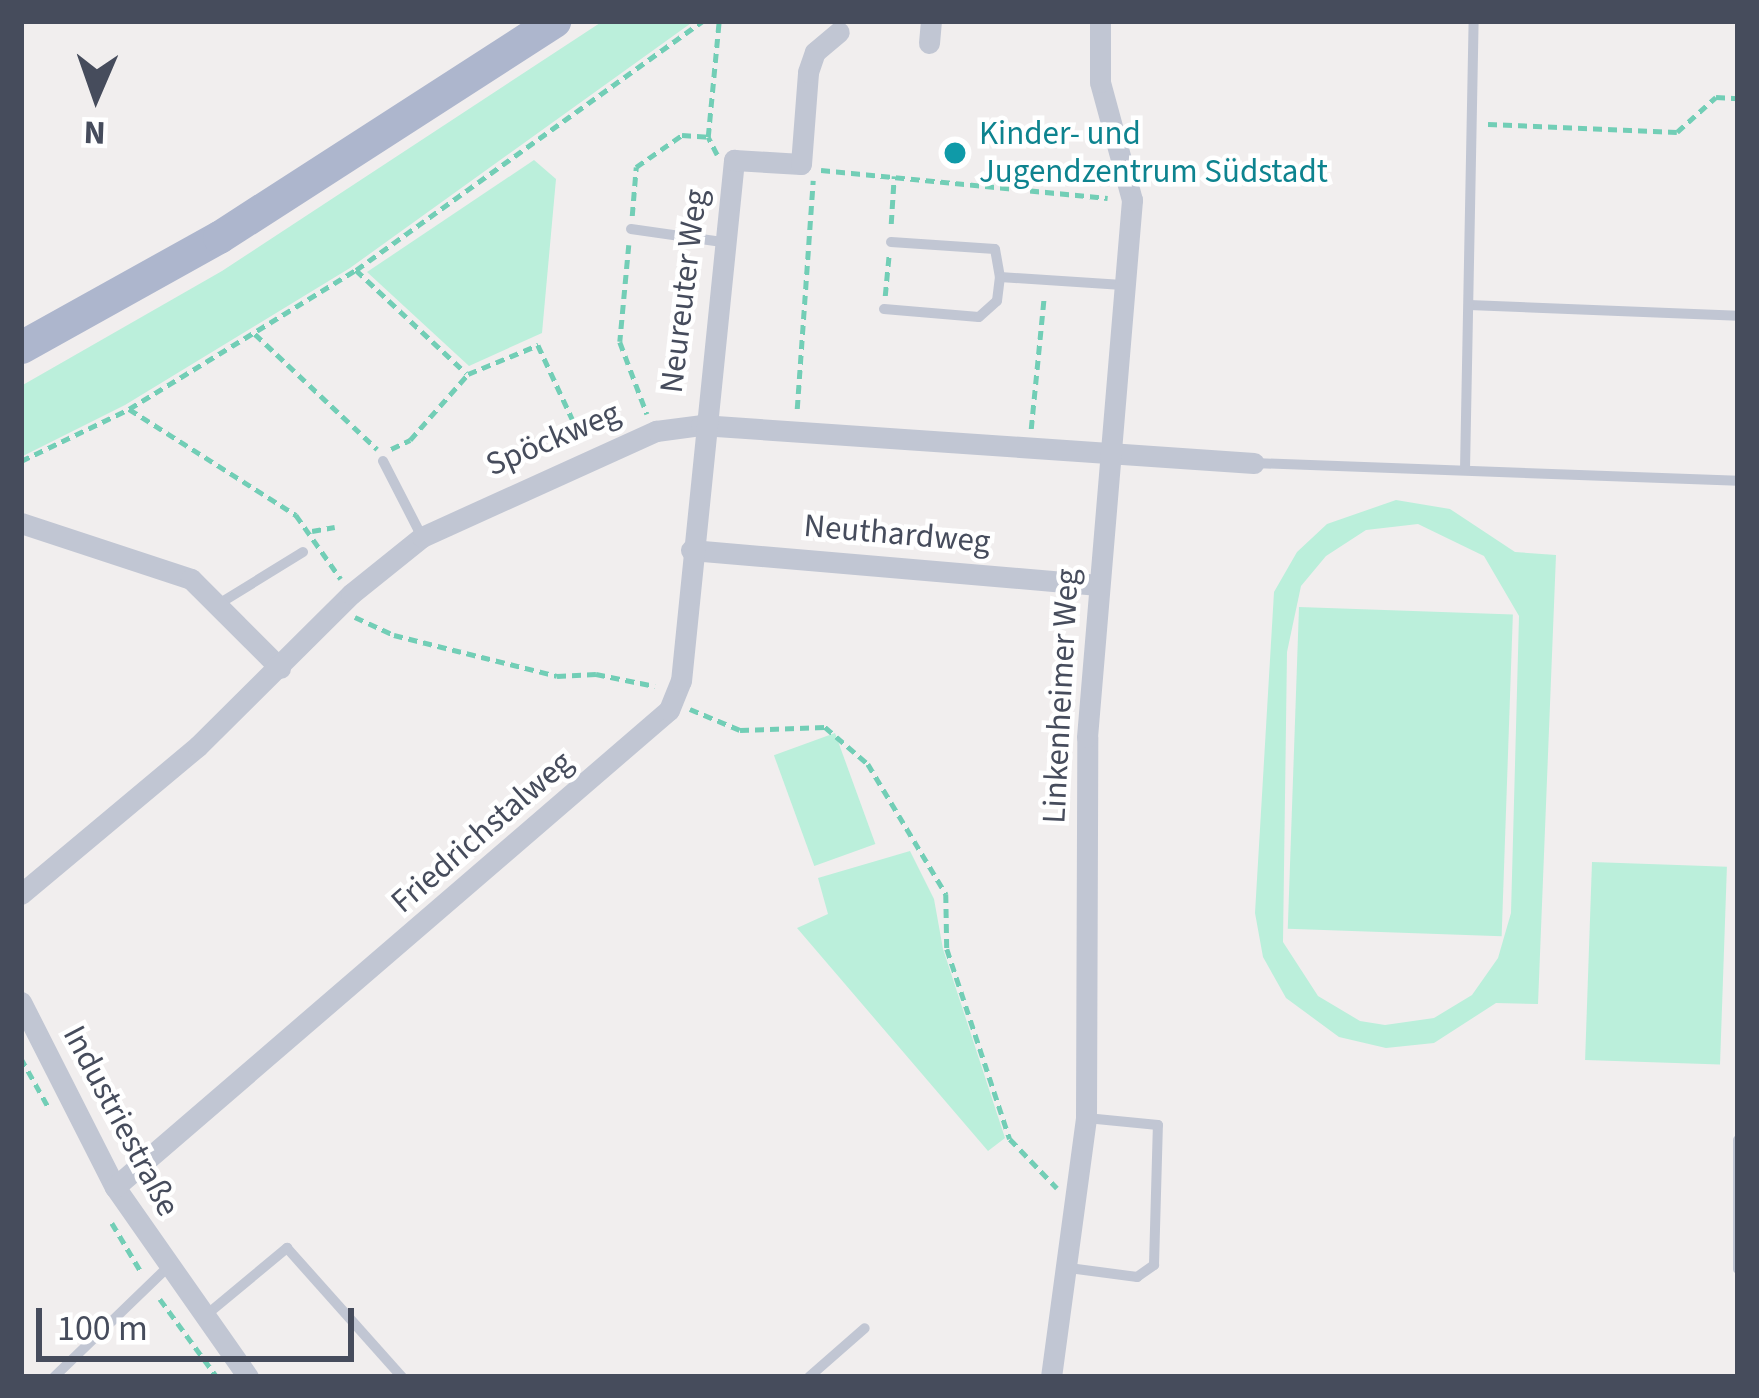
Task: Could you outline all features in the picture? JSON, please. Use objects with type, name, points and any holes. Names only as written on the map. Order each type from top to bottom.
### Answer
[{"type":"main road","points":[[21,347],[219,237],[554,21]]},
{"type":"street","name":"Linkenheimer Weg","points":[[1053,1376],[1086,1118],[1087,737],[1132,200],[1100,82],[1100,21]]},
{"type":"street","name":"Neureuter Weg","points":[[701,425],[734,160],[801,164],[808,72],[815,52],[839,32]]},
{"type":"street","name":"Spöckweg","points":[[21,894],[280,668],[346,599],[422,537],[656,430],[701,425],[1028,453],[1254,463]]},
{"type":"street","points":[[673,700],[701,425]]},
{"type":"street","points":[[21,523],[191,579],[280,668]]},
{"type":"street","name":"Neuthardweg","points":[[691,550],[1098,585]]},
{"type":"street","name":"Friedrichstalweg","points":[[115,1187],[653,729],[673,700]]},
{"type":"street","name":"Industriestraße","points":[[21,1002],[157,1277],[202,1318],[244,1376]]},
{"type":"lane","points":[[1465,470],[1474,21]]},
{"type":"lane","points":[[631,230],[722,242]]},
{"type":"lane","points":[[884,309],[979,317],[998,301],[995,249],[891,242]]},
{"type":"lane","points":[[1000,277],[1126,285]]},
{"type":"lane","points":[[1468,305],[1738,316]]},
{"type":"lane","points":[[382,457],[422,537]]},
{"type":"lane","points":[[1254,463],[1738,481]]},
{"type":"lane","points":[[217,604],[303,552]]},
{"type":"lane","points":[[1069,1268],[1137,1277],[1154,1265],[1158,1125],[1086,1118]]},
{"type":"lane","points":[[1738,1140],[1738,1269]]},
{"type":"lane","points":[[202,1318],[287,1248],[402,1377]]},
{"type":"lane","points":[[54,1377],[157,1277]]},
{"type":"lane","points":[[809,1377],[865,1328]]},
{"type":"path","points":[[21,461],[129,409],[356,270],[702,21]]},
{"type":"path","points":[[719,21],[708,137],[712,154],[734,160]]},
{"type":"path","points":[[1472,124],[1677,133],[1716,97],[1738,98]]},
{"type":"path","points":[[656,430],[620,342],[636,167],[682,134],[708,137]]},
{"type":"path","points":[[795,432],[814,169],[1132,200]]},
{"type":"path","points":[[356,270],[468,374]]},
{"type":"path","points":[[1028,453],[1046,279]]},
{"type":"path","points":[[255,334],[366,431],[382,457],[410,440],[468,374],[538,345],[592,459]]},
{"type":"path","points":[[129,409],[311,531],[346,599],[394,635],[557,676],[654,686],[673,700],[740,730],[825,727],[868,764],[946,894],[947,949],[1010,1139],[1060,1191],[1078,1196]]},
{"type":"path","points":[[311,531],[334,527]]},
{"type":"path","points":[[157,1277],[217,1377]]},
{"type":"green space","points":[[603,21],[694,21],[350,268],[125,405],[21,457],[21,386],[222,271]]},
{"type":"green space","points":[[534,160],[556,179],[542,333],[469,366],[367,272]]},
{"type":"green space","points":[[1396,500],[1450,509],[1515,552],[1556,555],[1538,1004],[1496,1003],[1434,1043],[1386,1048],[1339,1037],[1286,998],[1263,957],[1255,913],[1274,592],[1297,552],[1327,524]],"holes":[[[1418,524],[1484,556],[1519,616],[1511,913],[1498,958],[1472,995],[1434,1018],[1385,1025],[1360,1021],[1318,996],[1283,942],[1287,652],[1301,586],[1326,556],[1366,530]]]},
{"type":"green space","points":[[1299,607],[1513,614],[1502,936],[1288,929]]},
{"type":"green space","points":[[835,733],[875,844],[814,866],[774,755]]},
{"type":"green space","points":[[910,851],[934,899],[943,949],[1005,1138],[988,1151],[797,928],[828,914],[818,878]]},
{"type":"green space","points":[[1592,862],[1727,867],[1720,1065],[1585,1060]]},
{"type":"place","name":"Kinder- und Jugendzentrum Südstadt","points":[[955,153]]}]
